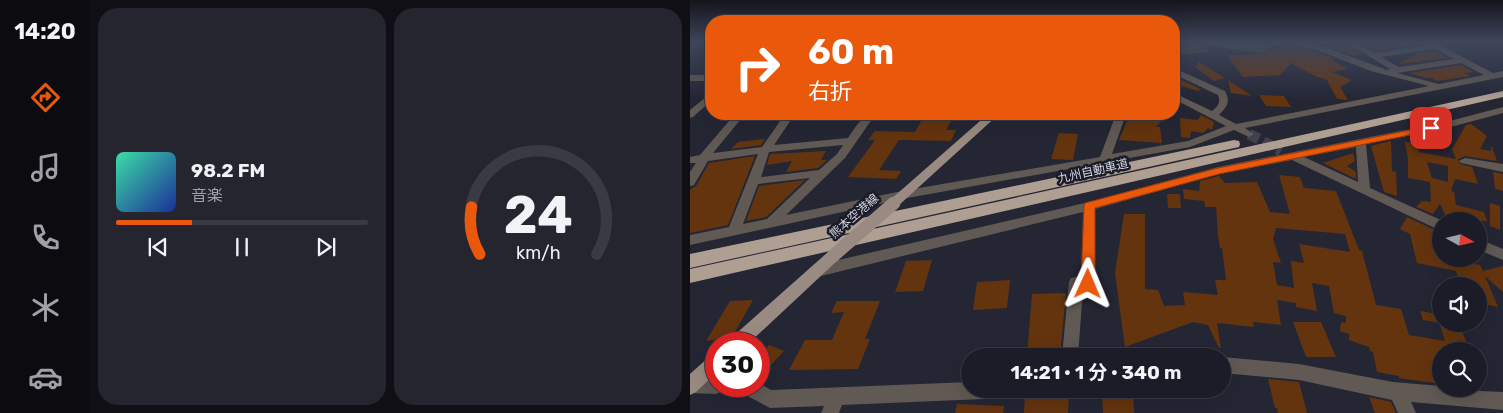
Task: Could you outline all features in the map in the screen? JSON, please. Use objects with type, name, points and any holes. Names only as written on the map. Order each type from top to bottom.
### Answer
[{"type":"highway","name":"九州自動車道","points":[[690,261],[1503,86]]},
{"type":"highway","name":"九州自動車道","points":[[690,276],[1503,94]]},
{"type":"main road","name":"熊本空港線","points":[[749,332],[987,120]]},
{"type":"main road","points":[[691,384],[705,372]]},
{"type":"street","points":[[1356,61],[1386,72],[1440,86]]},
{"type":"street","points":[[1382,61],[1398,70]]},
{"type":"street","points":[[1386,72],[1454,61]]},
{"type":"street","points":[[1464,61],[1492,76]]},
{"type":"street","points":[[1180,74],[1222,93],[1224,99],[1223,106],[1212,116]]},
{"type":"street","points":[[690,240],[770,222],[1190,144],[1234,127],[1503,74]]},
{"type":"street","points":[[690,78],[705,78]]},
{"type":"street","points":[[1180,99],[1249,134]]},
{"type":"street","points":[[690,115],[705,101]]},
{"type":"street","points":[[817,271],[1089,206],[1218,171],[1448,125],[1503,110]]},
{"type":"street","points":[[690,182],[704,158],[735,120]]},
{"type":"street","points":[[734,230],[765,150],[786,120]]},
{"type":"street","points":[[770,222],[841,156],[866,120]]},
{"type":"street","points":[[1104,160],[1120,120]]},
{"type":"street","points":[[690,160],[808,144],[851,142]]},
{"type":"street","points":[[1361,143],[1364,190]]},
{"type":"street","points":[[1281,151],[1432,222]]},
{"type":"street","points":[[1465,160],[1503,168]]},
{"type":"street","points":[[754,181],[824,173]]},
{"type":"street","points":[[1071,348],[1076,282],[1088,284],[1089,206]]},
{"type":"street","points":[[1488,248],[1503,255]]},
{"type":"street","points":[[1231,366],[1299,372],[1398,392],[1503,401]]},
{"type":"street","points":[[691,384],[705,385]]},
{"type":"street","points":[[766,397],[770,399],[961,391]]},
{"type":"street","points":[[1398,392],[1407,413]]},
{"type":"street","points":[[830,413],[837,395]]},
{"type":"building","points":[[1232,61],[1334,61],[1347,69],[1332,72],[1352,80],[1340,87],[1348,100],[1337,99],[1327,80],[1315,76],[1291,63],[1280,75],[1243,77]]},
{"type":"building","points":[[1403,61],[1421,61],[1398,64]]},
{"type":"building","points":[[1198,62],[1225,78],[1214,81],[1195,67]]},
{"type":"building","points":[[1461,65],[1474,72],[1464,73],[1470,76],[1437,81],[1432,78],[1409,73]]},
{"type":"building","points":[[1180,79],[1200,89],[1198,91],[1180,86]]},
{"type":"building","points":[[1228,80],[1252,96],[1231,93]]},
{"type":"building","points":[[1259,95],[1284,96],[1291,107],[1266,106]]},
{"type":"building","points":[[1201,115],[1214,122],[1212,130],[1208,128],[1203,133],[1191,131],[1190,138],[1181,137],[1180,118],[1198,120]]},
{"type":"building","points":[[922,120],[952,120],[946,130],[956,130],[951,141],[899,140],[879,170],[901,171],[896,179],[848,177],[875,140],[868,140],[875,131],[915,132]]},
{"type":"building","points":[[1128,120],[1147,121],[1146,120],[1162,120],[1156,127],[1160,127],[1162,143],[1119,140]]},
{"type":"building","points":[[1471,124],[1487,136],[1480,149],[1491,151],[1491,145],[1497,161],[1465,156],[1458,159],[1460,164],[1472,167],[1478,184],[1455,179],[1451,191],[1454,192],[1456,205],[1484,212],[1444,212],[1440,204],[1432,214],[1416,207],[1422,201],[1431,202],[1430,182],[1408,178],[1408,159],[1405,142],[1417,144],[1419,152],[1456,159],[1452,149],[1466,125]],"holes":[[[1427,162],[1448,166],[1448,182],[1432,178]]]},
{"type":"building","points":[[1059,133],[1078,134],[1073,160],[1051,159]]},
{"type":"building","points":[[765,139],[761,145],[731,149],[738,142]]},
{"type":"building","points":[[1391,141],[1392,171],[1396,172],[1397,196],[1384,192],[1371,146]]},
{"type":"building","points":[[826,151],[821,160],[827,160],[818,168],[786,172],[792,161],[767,165],[770,154]]},
{"type":"building","points":[[1353,153],[1355,161],[1347,166],[1356,172],[1356,179],[1323,163]]},
{"type":"building","points":[[755,156],[728,225],[690,233],[690,190],[696,186],[709,163]]},
{"type":"building","points":[[1490,171],[1503,174],[1503,191],[1495,189],[1493,172]]},
{"type":"building","points":[[1279,175],[1300,177],[1304,188],[1336,191],[1359,250],[1362,251],[1376,305],[1401,309],[1409,335],[1445,341],[1442,332],[1463,332],[1466,342],[1457,340],[1458,342],[1432,342],[1432,383],[1399,378],[1399,376],[1377,372],[1373,352],[1370,351],[1369,347],[1349,340],[1349,334],[1340,331],[1341,322],[1346,323],[1346,316],[1334,313],[1329,286],[1312,283],[1317,311],[1296,307],[1296,303],[1277,300],[1281,325],[1253,322],[1254,327],[1217,323],[1221,348],[1219,348],[1208,325],[1193,322],[1125,347],[1115,273],[1124,214],[1145,214],[1145,289],[1158,290],[1164,306],[1185,305],[1183,292],[1218,295],[1215,280],[1226,280],[1222,248],[1220,248],[1218,236],[1216,207],[1205,207],[1204,201],[1184,199],[1183,189],[1199,191],[1200,181],[1219,176],[1225,183],[1257,182],[1270,212],[1290,214]],"holes":[[[1276,228],[1345,234],[1350,252],[1299,244],[1304,263],[1291,261],[1294,288],[1277,285],[1273,262],[1281,263],[1273,239]]]},
{"type":"building","points":[[805,180],[766,217],[746,221],[759,186]]},
{"type":"building","points":[[1167,194],[1180,194],[1181,208],[1168,208]]},
{"type":"building","points":[[1490,203],[1500,206],[1500,230],[1490,226]]},
{"type":"building","points":[[1407,217],[1432,229],[1432,266],[1417,263],[1410,234],[1400,229]]},
{"type":"building","points":[[932,260],[923,291],[895,292],[906,261]]},
{"type":"building","points":[[1503,266],[1503,292],[1485,276],[1458,277],[1456,271],[1441,268],[1482,268],[1483,271]]},
{"type":"building","points":[[1010,280],[1007,308],[973,310],[977,282]]},
{"type":"building","points":[[1487,281],[1498,307],[1487,305]]},
{"type":"building","points":[[1066,293],[1061,348],[1028,348],[1032,294]]},
{"type":"building","points":[[753,300],[735,332],[711,332],[730,301]]},
{"type":"building","points":[[837,301],[880,301],[865,339],[870,339],[858,369],[789,370],[805,340],[832,340],[844,312],[831,313]]},
{"type":"building","points":[[1420,311],[1432,313],[1432,322],[1423,320]]},
{"type":"building","points":[[1293,322],[1321,322],[1336,357],[1306,357]]},
{"type":"building","points":[[770,345],[784,351],[770,366]]},
{"type":"building","points":[[1268,379],[1299,382],[1307,413],[1278,413]]},
{"type":"building","points":[[1369,397],[1391,402],[1396,413],[1375,413]]},
{"type":"building","points":[[1025,398],[1069,398],[1068,413],[1024,413]]},
{"type":"building","points":[[1102,398],[1133,398],[1134,413],[1103,413]]},
{"type":"building","points":[[957,404],[1004,406],[1003,413],[955,413]]},
{"type":"tunnel","points":[[1249,134],[1281,151]]},
{"type":"route","points":[[1088,284],[1089,206],[1218,171],[1431,128]]}]
